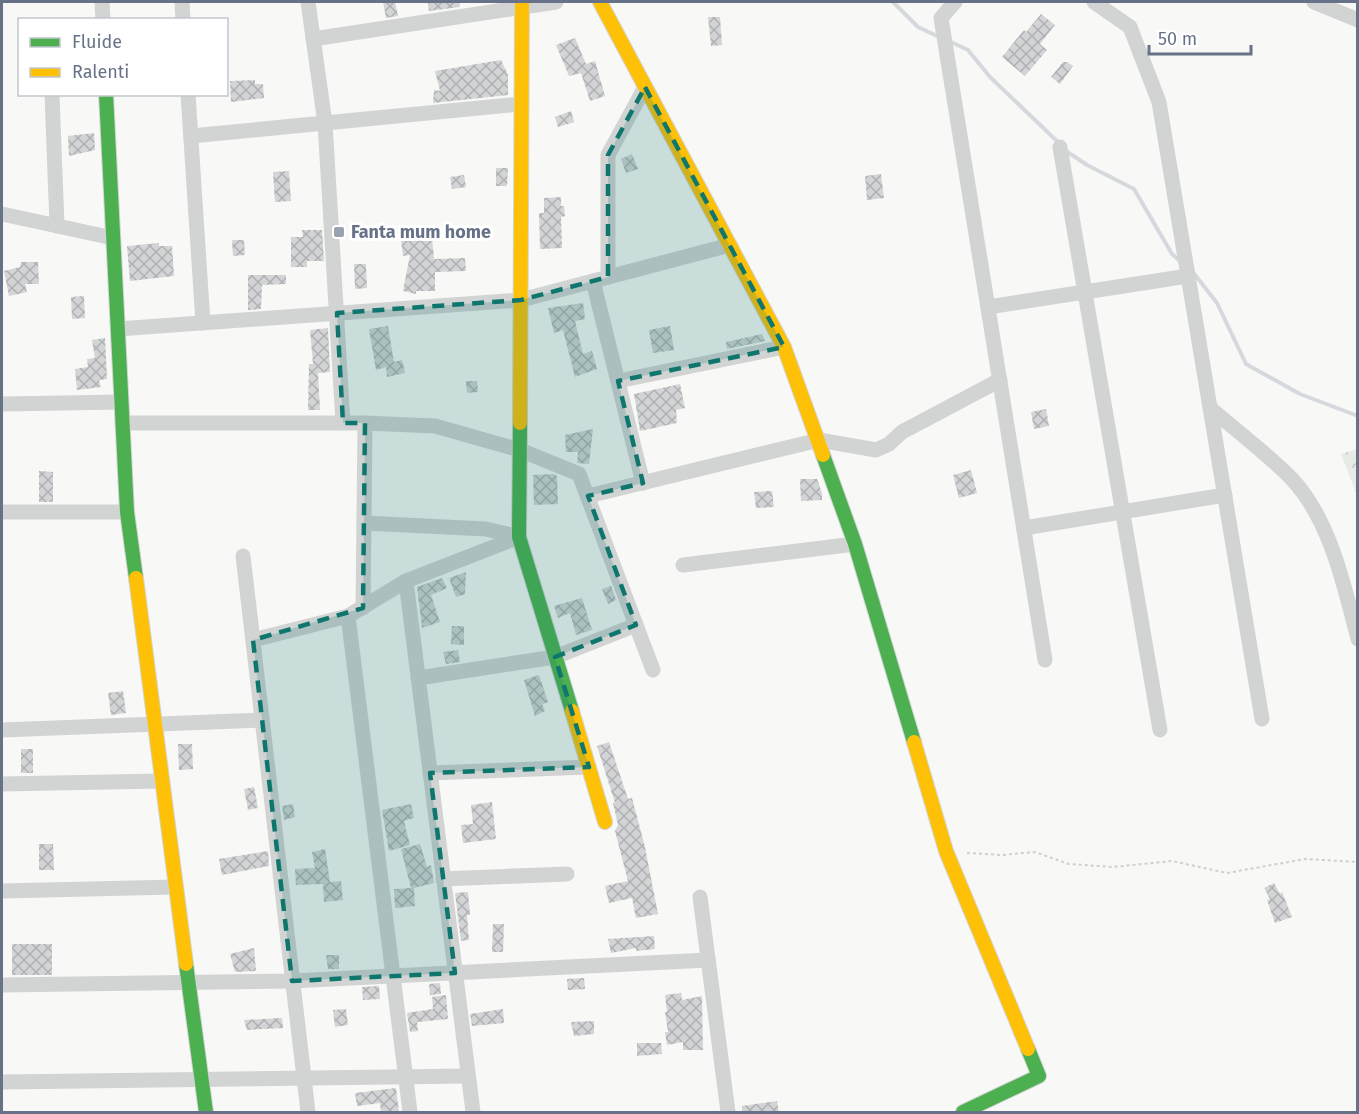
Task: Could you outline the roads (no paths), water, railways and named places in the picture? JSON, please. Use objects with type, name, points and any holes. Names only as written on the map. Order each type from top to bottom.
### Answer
[{"type":"street","points":[[102,2],[103,18]]},
{"type":"street","points":[[182,2],[183,18]]},
{"type":"street","points":[[308,2],[325,123],[343,423]]},
{"type":"street","points":[[313,39],[522,4],[555,2]]},
{"type":"street","points":[[600,2],[784,347],[855,544],[946,851],[1039,1076],[962,1112]]},
{"type":"street","points":[[955,2],[941,18],[1045,660]]},
{"type":"street","points":[[1094,2],[1130,27],[1159,102],[1262,719]]},
{"type":"street","points":[[1314,2],[1341,7],[1358,20]]},
{"type":"street","points":[[522,4],[519,537],[606,822]]},
{"type":"street","points":[[643,483],[618,381],[601,279],[608,155],[645,87]]},
{"type":"street","points":[[52,96],[57,226]]},
{"type":"street","points":[[106,96],[127,512],[206,1113]]},
{"type":"street","points":[[188,96],[203,323]]},
{"type":"street","points":[[191,136],[521,104]]},
{"type":"street","points":[[1060,147],[1160,730]]},
{"type":"street","points":[[2,214],[113,237]]},
{"type":"street","points":[[118,329],[521,300],[730,245]]},
{"type":"street","points":[[988,307],[1188,276]]},
{"type":"street","points":[[618,381],[784,347]]},
{"type":"street","points":[[588,496],[819,440],[876,450],[889,444],[902,432],[1000,380]]},
{"type":"street","points":[[2,404],[122,402]]},
{"type":"street","points":[[1210,408],[1292,479],[1316,514],[1341,573],[1358,639]]},
{"type":"street","points":[[122,423],[365,423],[435,426],[520,450],[579,474],[653,670]]},
{"type":"street","points":[[363,608],[365,423]]},
{"type":"street","points":[[1024,528],[1225,495]]},
{"type":"street","points":[[2,512],[127,512]]},
{"type":"street","points":[[364,523],[486,529],[519,537]]},
{"type":"street","points":[[252,640],[348,616],[406,581],[519,537]]},
{"type":"street","points":[[683,565],[855,544]]},
{"type":"street","points":[[243,556],[308,1113]]},
{"type":"street","points":[[406,581],[473,1113]]},
{"type":"street","points":[[348,616],[410,1113]]},
{"type":"street","points":[[418,678],[555,657],[636,625]]},
{"type":"street","points":[[2,730],[262,720]]},
{"type":"street","points":[[430,773],[589,767]]},
{"type":"street","points":[[2,784],[162,781]]},
{"type":"street","points":[[443,879],[567,874]]},
{"type":"street","points":[[2,891],[176,887]]},
{"type":"street","points":[[700,897],[728,1113]]},
{"type":"street","points":[[2,985],[292,981],[708,960]]},
{"type":"street","points":[[2,1082],[468,1076]]},
{"type":"waterway","points":[[893,2],[918,27],[939,37]]},
{"type":"waterway","points":[[949,41],[968,50],[990,77],[1059,143]]},
{"type":"waterway","points":[[1066,151],[1087,165],[1134,189],[1172,254],[1180,261]]},
{"type":"waterway","points":[[1192,271],[1217,303],[1246,364],[1300,394],[1358,416]]},
{"type":"place","name":"Fanta mum home","points":[[339,232]]}]
